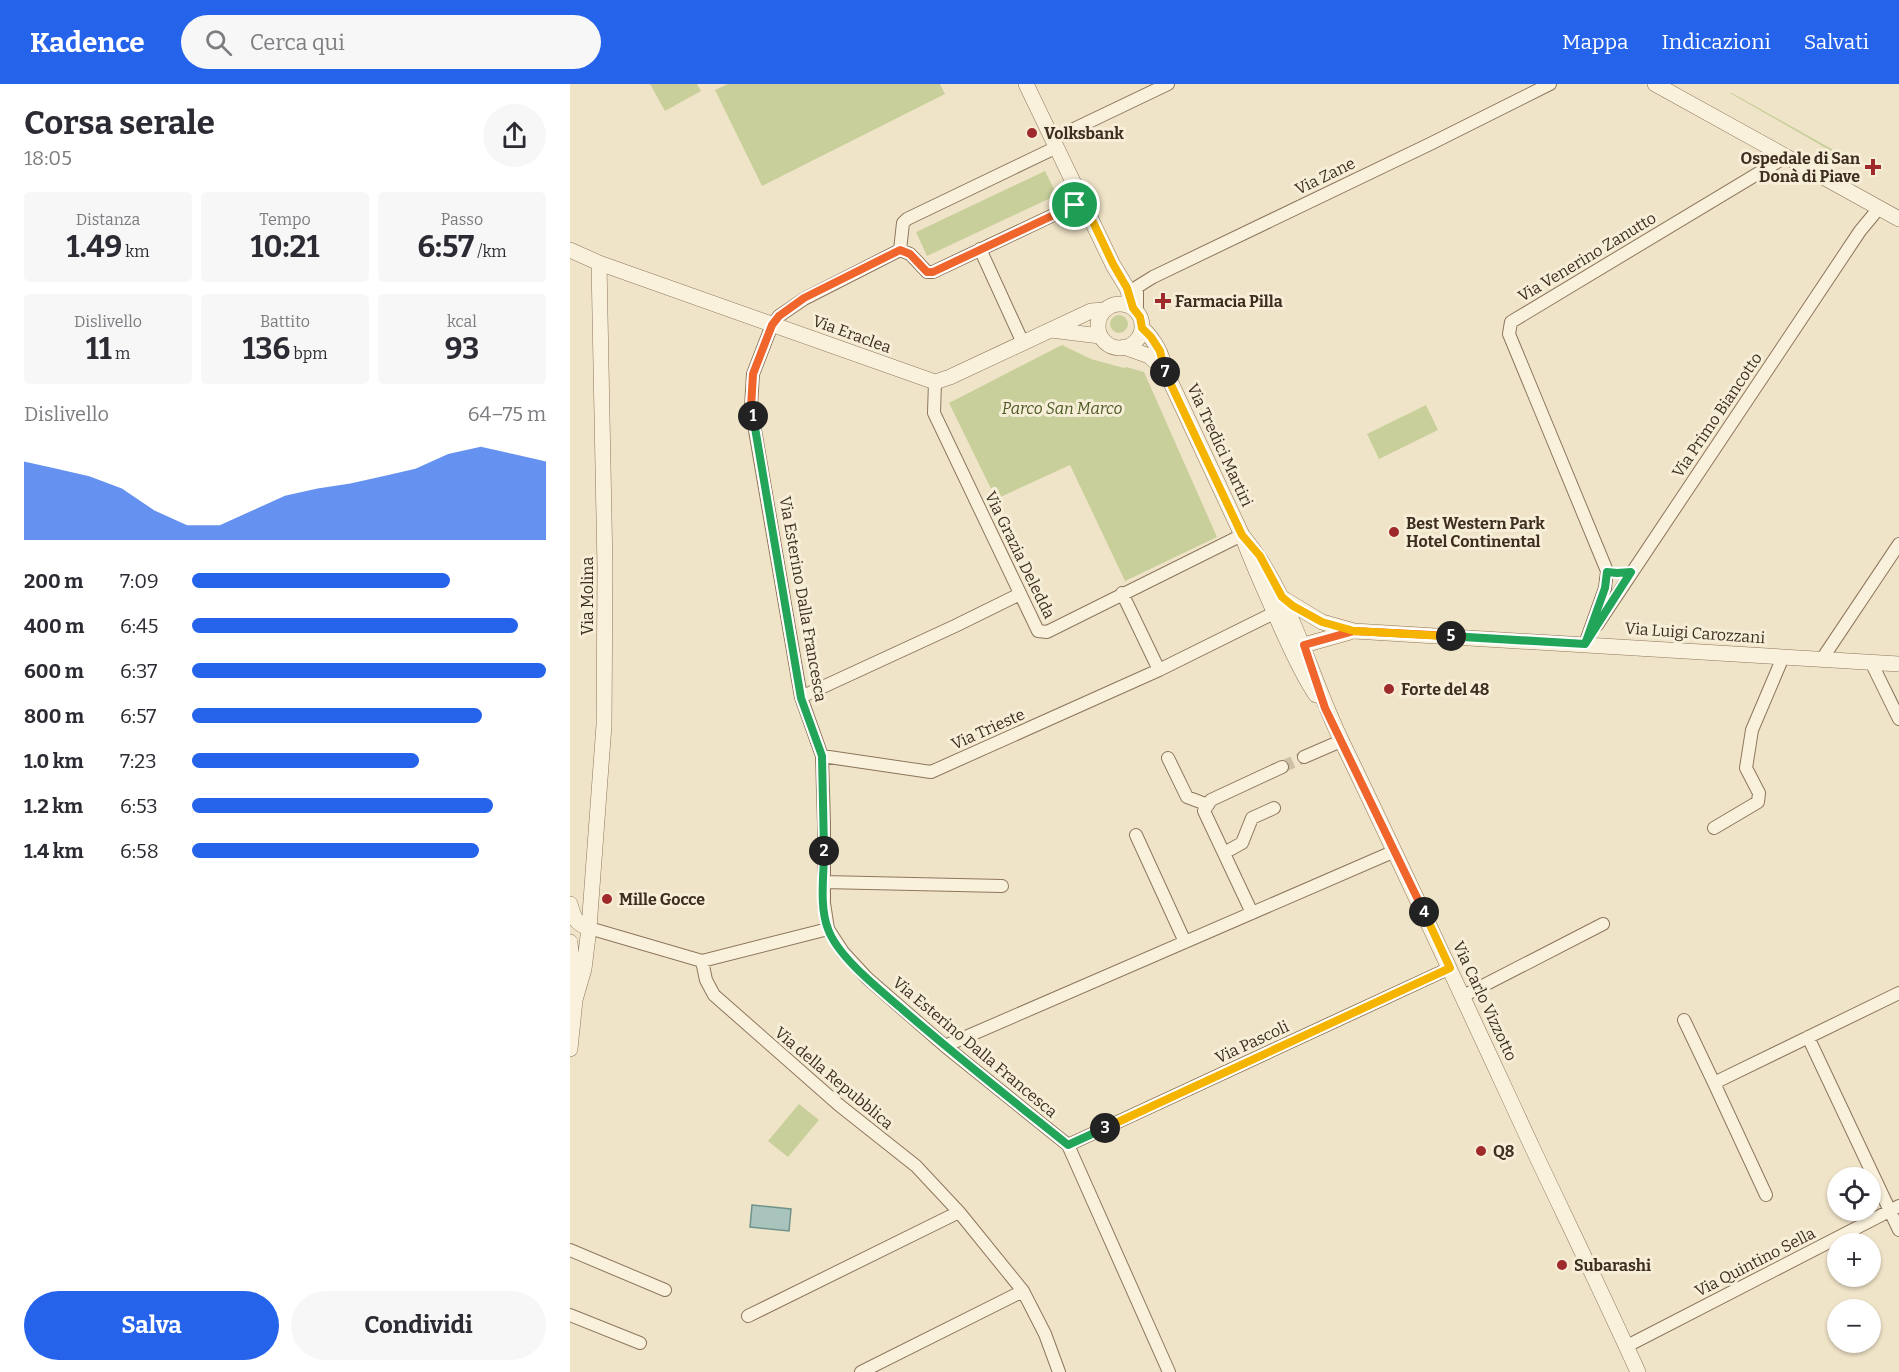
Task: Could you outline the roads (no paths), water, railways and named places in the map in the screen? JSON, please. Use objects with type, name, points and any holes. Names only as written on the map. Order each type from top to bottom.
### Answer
[{"type":"street","points":[[1026,84],[1113,264],[1127,288],[1142,328],[1138,339],[1124,347],[1113,347],[1103,341],[1098,321],[1107,308],[1115,288],[1113,264]]},
{"type":"street","points":[[900,250],[903,223],[907,219],[1168,84]]},
{"type":"street","name":"Via Zane","points":[[1135,310],[1137,287],[1153,277],[1550,84]]},
{"type":"street","points":[[1655,84],[1899,219]]},
{"type":"street","name":"Via Venerino Zanutto","points":[[1607,572],[1509,334],[1511,322],[1787,156]]},
{"type":"street","points":[[772,325],[779,316],[804,298],[900,250],[910,254],[927,272],[933,272],[1083,201]]},
{"type":"street","name":"Via Primo Biancotto","points":[[1585,644],[1860,231],[1879,208]]},
{"type":"street","points":[[980,249],[1023,343]]},
{"type":"street","name":"Via Eraclea","points":[[570,250],[772,325],[935,382]]},
{"type":"street","name":"Via Molina","points":[[575,1000],[584,969],[589,928],[604,725],[605,568],[599,262]]},
{"type":"street","points":[[935,382],[1091,311],[1122,304],[1135,310]]},
{"type":"street","name":"Via Esterino Dalla Francesca","points":[[772,325],[753,374],[751,407],[801,698],[822,756],[824,903],[828,929],[843,952],[867,978],[945,1046],[1068,1145],[1169,1372]]},
{"type":"street","name":"Via Tredici Martiri","points":[[1142,328],[1160,351],[1165,370],[1242,535],[1257,574],[1297,646]]},
{"type":"street","points":[[1051,330],[1100,336]]},
{"type":"street","name":"Via Tredici Martiri","points":[[1124,347],[1149,356],[1165,370]]},
{"type":"street","name":"Via Grazia Deledda","points":[[935,382],[934,413],[1038,632],[1047,632],[1242,535]]},
{"type":"street","name":"Via Tredici Martiri","points":[[1242,535],[1260,556],[1282,597],[1297,646]]},
{"type":"street","points":[[1822,659],[1899,544]]},
{"type":"street","points":[[1585,644],[1605,588],[1607,572],[1631,572]]},
{"type":"street","name":"Via Tredici Martiri","points":[[1257,574],[1266,582],[1292,628]]},
{"type":"street","points":[[1122,593],[1158,670]]},
{"type":"street","points":[[801,698],[1020,594]]},
{"type":"street","name":"Via Luigi Carozzani","points":[[1282,597],[1293,606],[1322,622],[1354,631],[1899,663]]},
{"type":"street","name":"Via Trieste","points":[[822,756],[931,772],[1158,670],[1270,615]]},
{"type":"street","name":"Via Luigi Carozzani","points":[[1292,628],[1322,622]]},
{"type":"street","name":"Via Luigi Carozzani","points":[[1297,646],[1354,631]]},
{"type":"street","name":"Via Carlo Vizzotto","points":[[1297,646],[1638,1372]]},
{"type":"street","name":"Via Luigi Carozzani","points":[[1714,828],[1758,802],[1759,793],[1746,768],[1752,730],[1783,657]]},
{"type":"street","points":[[1871,662],[1899,719]]},
{"type":"street","points":[[1304,757],[1341,741]]},
{"type":"street","points":[[1168,758],[1187,796],[1208,805]]},
{"type":"street","points":[[1252,913],[1204,811],[1211,800],[1282,767]]},
{"type":"street","points":[[1224,853],[1242,843],[1252,818],[1274,808]]},
{"type":"street","points":[[1136,836],[1185,942]]},
{"type":"street","points":[[945,1046],[1395,851]]},
{"type":"street","points":[[824,882],[1002,886]]},
{"type":"street","points":[[570,904],[575,920],[580,926],[702,961],[828,929]]},
{"type":"street","points":[[1463,996],[1603,924]]},
{"type":"street","points":[[570,942],[575,1000],[570,1048]]},
{"type":"street","name":"Via della Repubblica","points":[[702,961],[706,980],[714,995],[839,1105],[916,1166],[959,1212],[1023,1291],[1045,1334],[1059,1372]]},
{"type":"street","name":"Via Pascoli","points":[[1068,1145],[1450,968]]},
{"type":"street","points":[[1713,1083],[1899,993]]},
{"type":"street","points":[[1684,1020],[1766,1195]]},
{"type":"street","points":[[1808,1037],[1895,1208],[1899,1230]]},
{"type":"street","name":"Via Quintino Sella","points":[[1627,1347],[1895,1208]]},
{"type":"street","points":[[748,1316],[959,1212]]},
{"type":"street","points":[[570,1250],[665,1290]]},
{"type":"street","points":[[861,1372],[1023,1291]]},
{"type":"street","points":[[570,1315],[640,1343]]},
{"type":"water","points":[[752,1205],[791,1209],[789,1231],[750,1227]]},
{"type":"tunnel","points":[[1282,767],[1304,757]]},
{"type":"place","name":"Volksbank","points":[[1032,133]]},
{"type":"place","name":"Ospedale di San Donà di Piave","points":[[1873,167]]},
{"type":"place","name":"Farmacia Pilla","points":[[1163,301]]},
{"type":"place","name":"Best Western Park Hotel Continental","points":[[1394,532]]},
{"type":"place","name":"Forte del 48","points":[[1389,689]]},
{"type":"place","name":"Mille Gocce","points":[[607,899]]},
{"type":"place","name":"Q8","points":[[1481,1151]]},
{"type":"place","name":"Subarashi","points":[[1562,1265]]},
{"type":"park label","name":"Parco San Marco","points":[[1062,408]]}]
